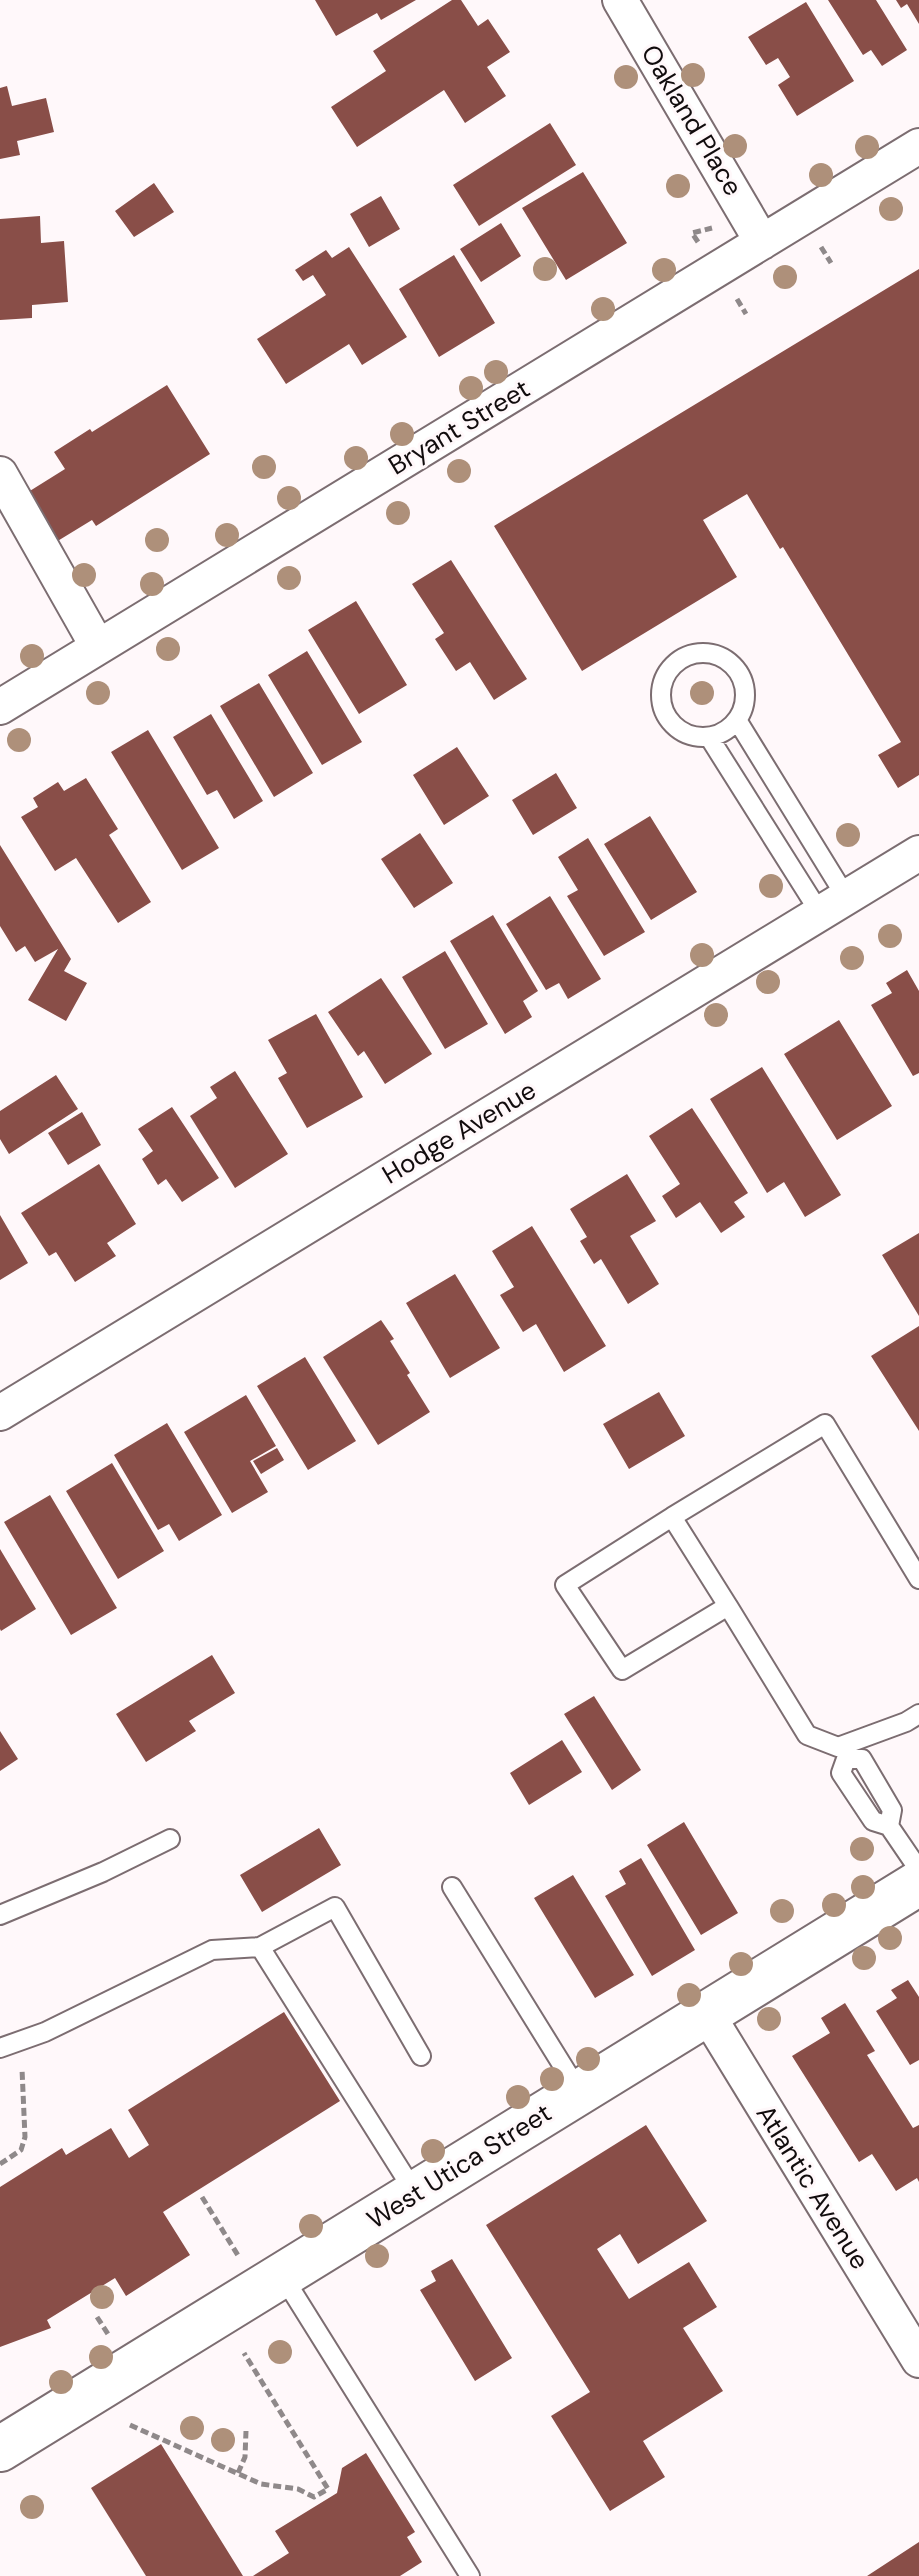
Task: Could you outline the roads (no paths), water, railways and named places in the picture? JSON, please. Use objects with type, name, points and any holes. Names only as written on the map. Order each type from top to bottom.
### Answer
[{"type":"street","name":"Oakland Place","points":[[620,0],[762,242]]},
{"type":"street","name":"Bryant Street","points":[[0,707],[919,146]]},
{"type":"street","points":[[0,474],[98,647]]},
{"type":"street","name":"Hodge Avenue","points":[[0,1413],[919,853]]},
{"type":"street","name":"West Utica Street","points":[[0,2449],[919,1883]]},
{"type":"street","name":"Atlantic Avenue","points":[[707,2014],[919,2360]]},
{"type":"lane","points":[[695,654],[723,658],[735,667],[743,679],[744,708],[737,720],[720,734],[709,737],[682,732],[671,722],[661,696],[671,668],[695,654]]},
{"type":"lane","points":[[737,720],[833,905]]},
{"type":"lane","points":[[709,737],[833,905]]},
{"type":"lane","points":[[728,1606],[622,1670],[565,1585],[825,1424],[919,1579]]},
{"type":"lane","points":[[672,1517],[807,1735],[842,1753],[862,1759],[892,1810],[889,1826],[919,1870]]},
{"type":"lane","points":[[842,1753],[919,1714]]},
{"type":"lane","points":[[0,1915],[103,1872],[170,1839]]},
{"type":"lane","points":[[452,1887],[579,2092]]},
{"type":"lane","points":[[0,2048],[45,2032],[212,1950],[260,1947],[335,1907],[421,2056]]},
{"type":"lane","points":[[260,1947],[415,2193]]},
{"type":"lane","points":[[282,2275],[470,2576]]}]
